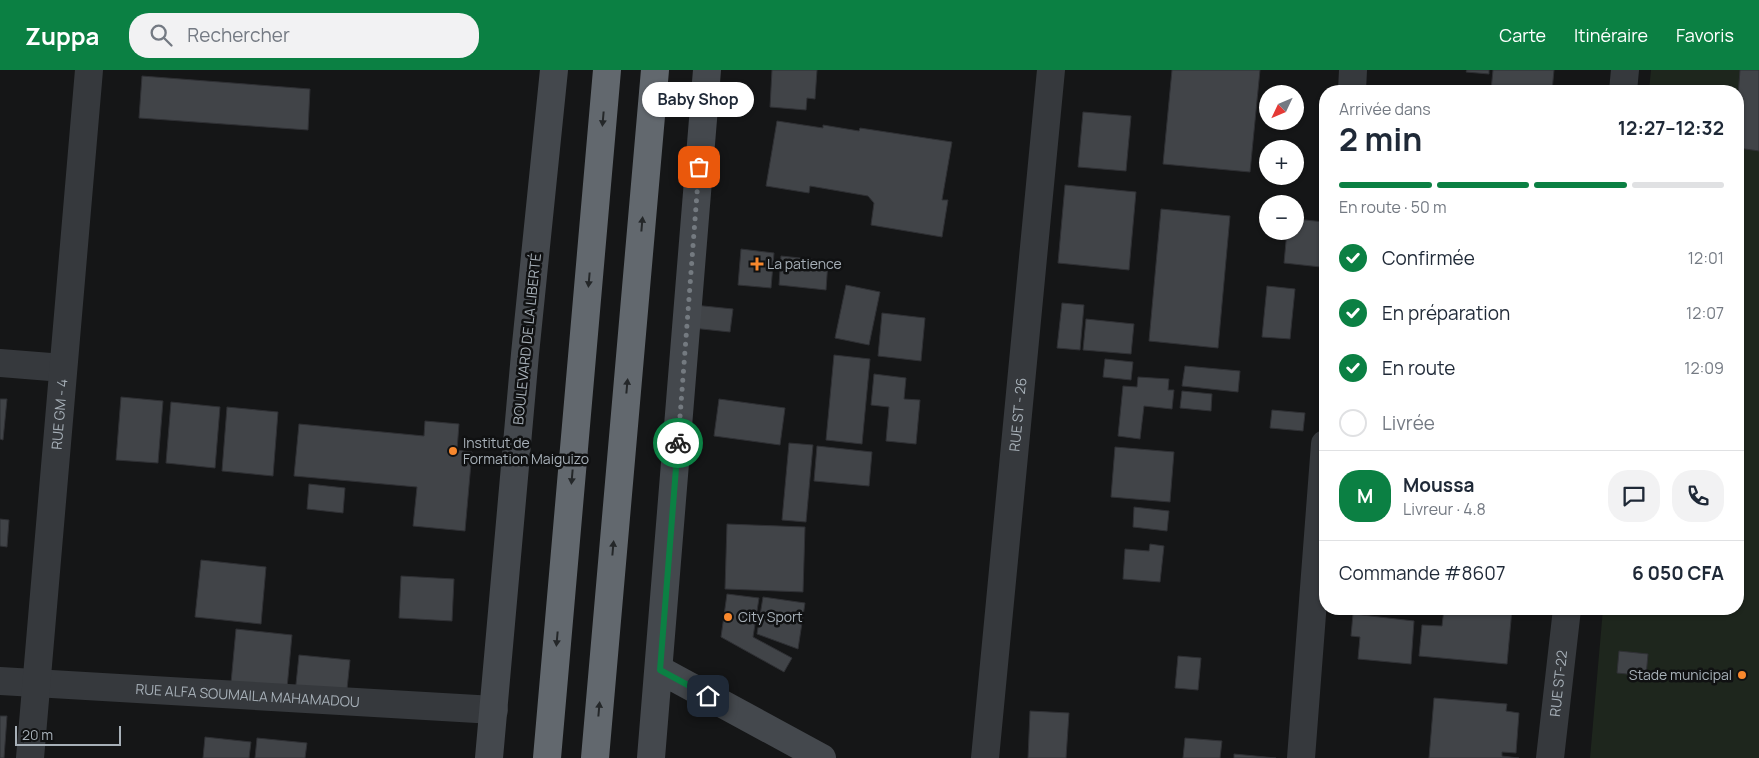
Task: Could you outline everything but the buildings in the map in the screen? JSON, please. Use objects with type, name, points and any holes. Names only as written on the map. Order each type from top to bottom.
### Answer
[{"type":"highway","points":[[547,758],[607,70]]},
{"type":"highway","points":[[595,758],[655,70]]},
{"type":"main road","name":"BOULEVARD DE LA LIBERTÉ","points":[[489,758],[525,354],[554,70]]},
{"type":"main road","points":[[651,758],[660,670],[707,70]]},
{"type":"main road","points":[[660,670],[822,758]]},
{"type":"street","name":"RUE GM - 4","points":[[30,758],[89,70]]},
{"type":"street","name":"RUE ST - 26","points":[[985,758],[1052,70]]},
{"type":"street","points":[[1352,85],[1353,70]]},
{"type":"street","points":[[1624,85],[1625,70]]},
{"type":"street","points":[[0,362],[63,368]]},
{"type":"street","points":[[1301,758],[1319,522]]},
{"type":"street","name":"RUE ST-22","points":[[1550,758],[1566,615]]},
{"type":"street","name":"RUE ALFA SOUMAILA MAHAMADOU","points":[[0,681],[494,710]]},
{"type":"shaded area","name":"Stade municipal","points":[[1651,70],[1759,70],[1759,758],[1590,758],[1602,615],[1744,615],[1744,85],[1650,85]]},
{"type":"way so far","points":[[678,443],[699,167]]},
{"type":"place","name":"Baby Shop","points":[[699,167]]},
{"type":"place","name":"La patience","points":[[757,264]]},
{"type":"place","name":"Institut de Formation Maiguizo","points":[[453,451]]},
{"type":"place","name":"City Sport","points":[[728,617]]},
{"type":"place","name":"Stade municipal","points":[[1742,675]]},
{"type":"route","points":[[678,443],[660,670],[708,696]]}]
